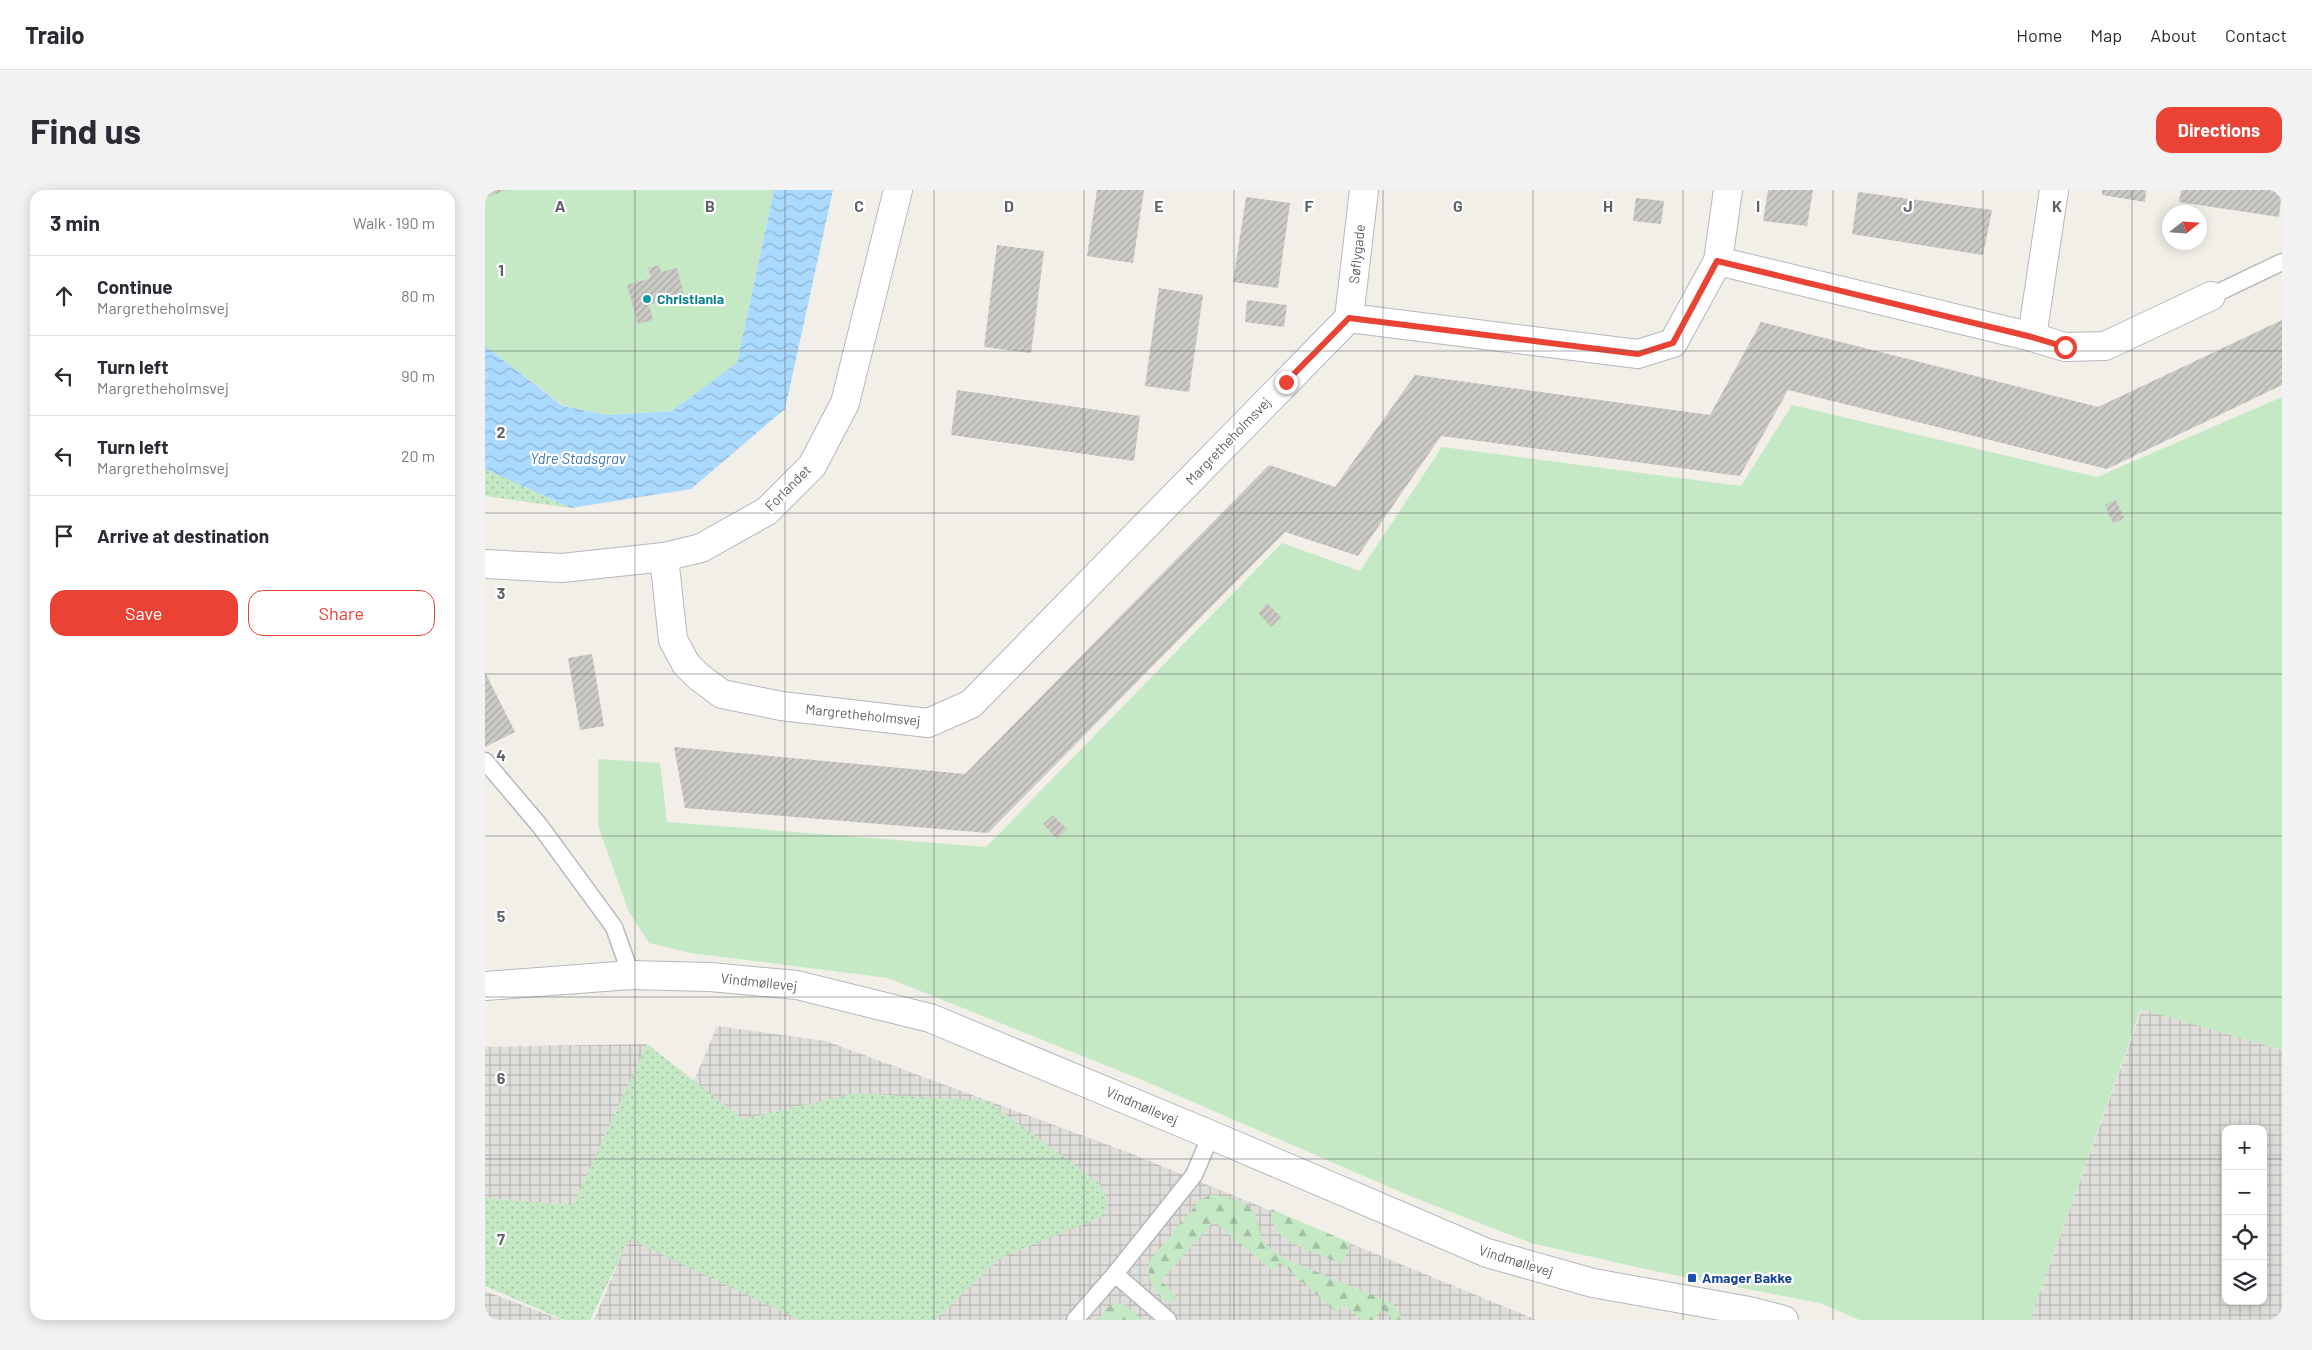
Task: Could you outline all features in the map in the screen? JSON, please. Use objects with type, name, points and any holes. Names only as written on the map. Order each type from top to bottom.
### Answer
[{"type":"street","name":"Forlandet","points":[[485,564],[562,568],[663,557],[701,548],[767,511],[812,466],[845,403],[898,190]]},
{"type":"street","name":"Søflygade","points":[[1349,318],[1363,190]]},
{"type":"street","points":[[1349,318],[1638,354],[1673,343],[1717,261],[1728,190]]},
{"type":"street","points":[[2032,337],[2054,190]]},
{"type":"street","points":[[1717,261],[2032,337],[2065,347],[2105,346],[2211,296]]},
{"type":"street","name":"Margretheholmsvej","points":[[663,557],[673,640],[686,664],[699,677],[722,694],[781,706],[928,723],[971,704],[1349,318]]},
{"type":"street","name":"Vindmøllevej","points":[[485,986],[631,975],[710,977],[797,985],[900,1010],[930,1018],[1211,1135],[1487,1254],[1593,1283],[1749,1311],[1784,1320]]},
{"type":"lane","points":[[2211,296],[2282,262]]},
{"type":"lane","points":[[485,761],[540,826],[614,927],[631,975]]},
{"type":"lane","points":[[1075,1320],[1115,1274],[1194,1175],[1211,1135]]},
{"type":"lane","points":[[1115,1274],[1168,1320]]},
{"type":"shaded area","points":[[2142,1009],[2282,1050],[2282,1320],[2030,1320]]},
{"type":"shaded area","points":[[717,1026],[826,1041],[1130,1153],[1537,1320],[594,1320]]},
{"type":"shaded area","points":[[647,1044],[573,1205],[485,1198],[485,1047]]},
{"type":"shaded area","points":[[485,1291],[562,1320],[485,1320]]},
{"type":"green space","points":[[485,190],[774,190],[737,363],[672,411],[608,415],[564,406],[485,346]]},
{"type":"green space","points":[[2282,397],[2282,1050],[2141,1009],[2030,1320],[1860,1320],[1820,1303],[1654,1271],[1531,1243],[1410,1196],[1140,1079],[888,978],[691,953],[649,943],[628,910],[598,825],[598,759],[660,763],[667,822],[986,847],[1282,543],[1360,571],[1442,447],[1741,486],[1792,405],[2097,477]]},
{"type":"green space","points":[[485,469],[571,508],[485,496]]},
{"type":"green space","points":[[647,1044],[743,1119],[856,1093],[988,1101],[1099,1183],[1106,1195],[1107,1209],[1100,1218],[1002,1257],[935,1320],[800,1320],[629,1239],[590,1320],[564,1320],[485,1286],[485,1198],[573,1205]]},
{"type":"green space","points":[[1211,1195],[1237,1200],[1249,1206],[1256,1216],[1264,1242],[1277,1254],[1393,1304],[1403,1319],[1394,1320],[1382,1309],[1373,1320],[1362,1320],[1344,1305],[1337,1313],[1280,1262],[1271,1270],[1214,1221],[1161,1281],[1177,1296],[1170,1304],[1160,1295],[1150,1280],[1150,1260],[1200,1200]]},
{"type":"green space","points":[[1271,1209],[1351,1243],[1342,1264],[1298,1246],[1283,1237],[1275,1227]]},
{"type":"green space","points":[[1116,1303],[1124,1304],[1142,1320],[1097,1320],[1108,1307]]},
{"type":"water","name":"Ydre Stadsgrav","points":[[774,190],[833,190],[785,409],[691,489],[571,508],[485,469],[485,346],[563,406],[608,415],[672,411],[737,363]]},
{"type":"building","points":[[485,190],[507,190],[487,197]]},
{"type":"building","points":[[1097,190],[1144,190],[1133,263],[1087,256]]},
{"type":"building","points":[[1768,190],[1813,190],[1807,226],[1763,221]]},
{"type":"building","points":[[2102,190],[2146,190],[2145,202],[2102,195]]},
{"type":"building","points":[[2181,190],[2282,190],[2279,217],[2179,202]]},
{"type":"building","points":[[1858,192],[1992,210],[1983,255],[1852,234]]},
{"type":"building","points":[[1246,197],[1290,203],[1278,288],[1233,282]]},
{"type":"building","points":[[1636,198],[1664,201],[1661,224],[1633,221]]},
{"type":"building","points":[[997,245],[1044,251],[1031,353],[984,347]]},
{"type":"building","points":[[659,265],[661,272],[677,268],[684,295],[649,305],[653,320],[638,324],[627,285],[651,278],[648,268]]},
{"type":"building","points":[[1159,288],[1203,295],[1189,392],[1145,386]]},
{"type":"building","points":[[1247,300],[1287,305],[1284,327],[1245,322]]},
{"type":"building","points":[[2282,320],[2282,385],[2107,469],[1788,390],[1740,476],[1441,436],[1358,556],[1285,532],[988,833],[685,808],[674,747],[965,774],[1269,465],[1335,487],[1415,375],[1710,415],[1761,322],[2098,407]]},
{"type":"building","points":[[957,390],[1140,416],[1134,461],[951,435]]},
{"type":"building","points":[[2116,500],[2124,518],[2113,524],[2105,505]]},
{"type":"building","points":[[1267,603],[1281,617],[1271,627],[1258,613]]},
{"type":"building","points":[[592,654],[604,726],[580,730],[568,658]]},
{"type":"building","points":[[485,672],[515,732],[485,747]]},
{"type":"building","points":[[1053,815],[1067,829],[1057,839],[1043,824]]},
{"type":"place","name":"Christiania","points":[[647,299]]},
{"type":"place","name":"Amager Bakke","points":[[1692,1278]]},
{"type":"route","points":[[1286,382],[1349,318],[1638,354],[1673,343],[1717,261],[2032,337],[2065,347]]}]
